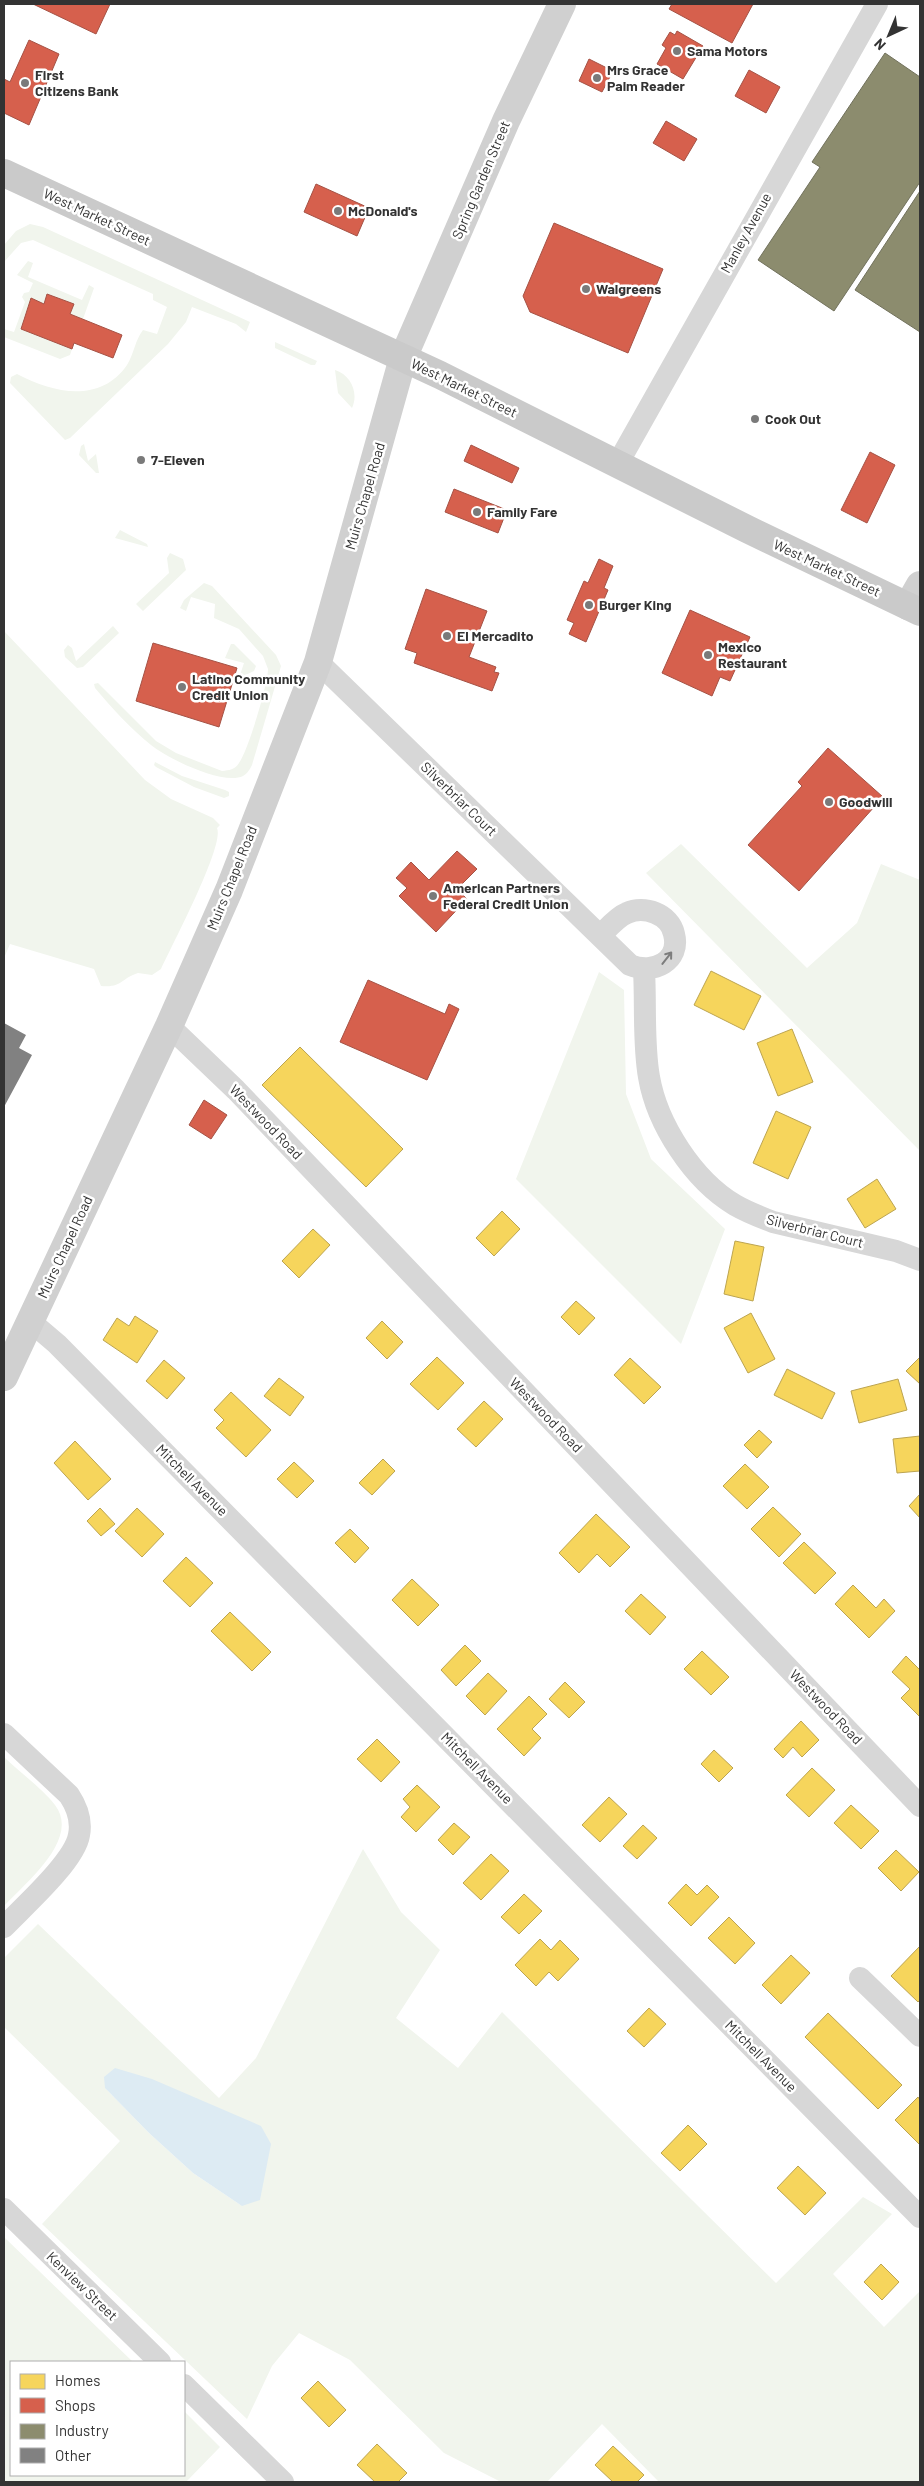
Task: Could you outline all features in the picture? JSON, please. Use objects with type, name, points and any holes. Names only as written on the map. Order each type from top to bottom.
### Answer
[{"type":"main road","name":"Spring Garden Street","points":[[404,358],[506,121],[562,4]]},
{"type":"main road","name":"West Market Street","points":[[4,173],[404,358],[618,463],[755,533],[916,601]]},
{"type":"main road","name":"Muirs Chapel Road","points":[[4,1377],[169,1026],[230,888],[318,662],[404,358]]},
{"type":"street","name":"Manley Avenue","points":[[618,463],[877,4]]},
{"type":"street","name":"Silverbriar Court","points":[[318,662],[630,965],[644,970],[648,1076],[653,1097],[665,1127],[675,1145],[696,1170],[733,1204],[773,1222],[896,1251],[920,1260]]},
{"type":"street","points":[[601,935],[626,913],[650,911],[661,916],[670,924],[675,934],[674,947],[670,957],[662,964],[655,969],[644,970]]},
{"type":"street","name":"Westwood Road","points":[[169,1026],[236,1090],[919,1802]]},
{"type":"street","name":"Mitchell Avenue","points":[[30,1322],[57,1344],[920,2217]]},
{"type":"street","points":[[4,1734],[69,1795],[76,1807],[80,1821],[79,1835],[69,1857],[4,1927]]},
{"type":"street","points":[[860,1978],[920,2036]]},
{"type":"street","name":"Kenview Street","points":[[4,2209],[159,2361]]},
{"type":"street","points":[[185,2386],[283,2482]]},
{"type":"shaded area","points":[[30,224],[43,227],[250,322],[246,332],[236,324],[192,307],[186,322],[168,344],[70,438],[65,440],[10,383],[11,377],[17,374],[31,381],[61,390],[90,390],[103,386],[116,377],[127,365],[143,330],[157,334],[167,307],[153,300],[153,294],[33,240],[21,243],[4,262],[4,245],[16,231]]},
{"type":"shaded area","points":[[28,261],[33,263],[28,277],[82,300],[89,285],[94,288],[83,319],[70,314],[74,304],[48,294],[44,304],[31,299],[23,320],[25,321],[22,329],[72,349],[70,355],[60,359],[4,337],[4,329],[14,332],[25,302],[22,297],[24,293],[29,292],[33,283],[17,275]]},
{"type":"shaded area","points":[[275,342],[317,361],[315,365],[311,365],[275,348]]},
{"type":"shaded area","points":[[335,370],[341,372],[352,385],[355,396],[352,408],[338,393]]},
{"type":"shaded area","points":[[84,444],[88,461],[96,454],[99,473],[96,473],[79,455],[81,446]]},
{"type":"shaded area","points":[[120,530],[147,544],[148,547],[115,538]]},
{"type":"shaded area","points":[[170,553],[183,559],[186,570],[143,611],[136,604],[169,573],[167,558]]},
{"type":"shaded area","points":[[204,583],[212,586],[276,655],[281,666],[252,765],[243,776],[234,778],[209,774],[196,769],[169,757],[151,745],[121,718],[95,688],[94,684],[98,683],[156,741],[176,753],[222,771],[236,767],[243,756],[252,732],[265,688],[268,669],[263,656],[239,629],[214,618],[215,604],[191,597],[186,611],[180,608],[184,600]]},
{"type":"shaded area","points":[[113,626],[119,633],[83,667],[77,668],[65,657],[64,650],[68,645],[72,648],[76,661]]},
{"type":"shaded area","points":[[4,631],[145,780],[171,799],[213,818],[220,825],[217,828],[217,838],[213,854],[196,897],[161,969],[152,975],[138,973],[114,986],[101,986],[94,969],[10,944],[4,958]]},
{"type":"shaded area","points":[[231,644],[234,644],[256,666],[254,671],[239,678],[244,663],[225,658]]},
{"type":"shaded area","points":[[155,762],[182,776],[225,790],[229,792],[229,796],[224,798],[194,787],[156,767],[154,765]]},
{"type":"shaded area","points":[[681,844],[807,968],[857,923],[881,864],[920,880],[920,1151],[646,873]]},
{"type":"shaded area","points":[[599,972],[624,990],[626,1094],[651,1159],[725,1229],[681,1344],[516,1179]]},
{"type":"shaded area","points":[[4,1757],[55,1805],[61,1818],[61,1832],[56,1846],[47,1860],[4,1906]]},
{"type":"shaded area","points":[[363,1849],[401,1912],[440,1950],[396,2018],[458,2068],[502,2012],[776,2283],[863,2197],[892,2214],[833,2274],[884,2327],[920,2291],[920,2482],[659,2482],[602,2424],[547,2482],[501,2482],[444,2453],[350,2360],[299,2333],[272,2366],[247,2419],[42,2224],[120,2141],[4,2027],[4,1958],[38,1924],[219,2098],[256,2058]],"holes":[[[105,2088],[242,2206],[193,2173],[149,2133]]]},
{"type":"shaded area","points":[[115,2068],[152,2079],[261,2126],[271,2144],[260,2200],[242,2206],[193,2173],[149,2133],[105,2088],[104,2077]]},
{"type":"shaded area","points":[[4,2237],[132,2361],[10,2361],[10,2476],[185,2476],[185,2412],[220,2447],[186,2482],[4,2482]]},
{"type":"building: Homes","points":[[711,971],[761,996],[744,1030],[694,1005]]},
{"type":"building: Homes","points":[[792,1029],[813,1082],[778,1096],[757,1043]]},
{"type":"building: Homes","points":[[300,1047],[403,1149],[366,1187],[262,1085]]},
{"type":"building: Homes","points":[[776,1111],[811,1127],[788,1179],[753,1163]]},
{"type":"building: Homes","points":[[877,1179],[896,1209],[865,1228],[847,1199]]},
{"type":"building: Homes","points":[[502,1211],[520,1229],[494,1256],[476,1238]]},
{"type":"building: Homes","points":[[313,1229],[330,1245],[299,1278],[282,1261]]},
{"type":"building: Homes","points":[[735,1241],[764,1247],[753,1301],[724,1294]]},
{"type":"building: Homes","points":[[576,1301],[595,1318],[579,1335],[561,1317]]},
{"type":"building: Homes","points":[[751,1313],[775,1359],[748,1373],[724,1328]]},
{"type":"building: Homes","points":[[135,1316],[158,1331],[137,1363],[103,1340],[117,1318],[129,1326]]},
{"type":"building: Homes","points":[[382,1321],[403,1342],[387,1359],[366,1338]]},
{"type":"building: Homes","points":[[437,1357],[464,1383],[438,1410],[410,1384]]},
{"type":"building: Homes","points":[[920,1357],[920,1384],[906,1371]]},
{"type":"building: Homes","points":[[630,1358],[661,1387],[644,1404],[614,1375]]},
{"type":"building: Homes","points":[[164,1360],[185,1378],[167,1399],[146,1381]]},
{"type":"building: Homes","points":[[787,1369],[835,1393],[822,1419],[774,1395]]},
{"type":"building: Homes","points":[[279,1378],[304,1397],[290,1416],[264,1396]]},
{"type":"building: Homes","points":[[898,1379],[907,1410],[859,1423],[851,1391]]},
{"type":"building: Homes","points":[[231,1392],[271,1430],[246,1457],[216,1428],[224,1420],[214,1410]]},
{"type":"building: Homes","points":[[484,1401],[503,1419],[476,1447],[457,1429]]},
{"type":"building: Homes","points":[[759,1430],[772,1442],[757,1458],[744,1445]]},
{"type":"building: Homes","points":[[920,1436],[920,1471],[897,1473],[893,1439]]},
{"type":"building: Homes","points":[[75,1441],[111,1479],[88,1500],[54,1463]]},
{"type":"building: Homes","points":[[383,1459],[395,1471],[372,1495],[359,1483]]},
{"type":"building: Homes","points":[[294,1462],[314,1481],[297,1498],[277,1479]]},
{"type":"building: Homes","points":[[745,1464],[769,1487],[747,1509],[723,1486]]},
{"type":"building: Homes","points":[[920,1494],[920,1518],[909,1506]]},
{"type":"building: Homes","points":[[773,1507],[801,1534],[779,1557],[751,1529]]},
{"type":"building: Homes","points":[[100,1508],[115,1524],[101,1536],[87,1521]]},
{"type":"building: Homes","points":[[137,1508],[164,1534],[142,1557],[115,1531]]},
{"type":"building: Homes","points":[[596,1514],[630,1547],[610,1567],[597,1554],[579,1573],[559,1553]]},
{"type":"building: Homes","points":[[350,1529],[369,1548],[355,1563],[335,1543]]},
{"type":"building: Homes","points":[[804,1542],[836,1573],[815,1594],[783,1563]]},
{"type":"building: Homes","points":[[186,1557],[213,1583],[190,1607],[163,1581]]},
{"type":"building: Homes","points":[[412,1579],[439,1605],[418,1626],[392,1600]]},
{"type":"building: Homes","points":[[853,1585],[876,1608],[884,1599],[895,1611],[869,1638],[835,1604]]},
{"type":"building: Homes","points":[[641,1594],[666,1617],[650,1635],[625,1611]]},
{"type":"building: Homes","points":[[230,1612],[271,1652],[252,1671],[211,1631]]},
{"type":"building: Homes","points":[[465,1645],[481,1661],[456,1686],[441,1670]]},
{"type":"building: Homes","points":[[702,1651],[729,1677],[711,1695],[684,1669]]},
{"type":"building: Homes","points":[[906,1656],[920,1670],[920,1717],[901,1698],[910,1689],[892,1672]]},
{"type":"building: Homes","points":[[488,1673],[507,1691],[485,1715],[466,1696]]},
{"type":"building: Homes","points":[[565,1682],[585,1702],[569,1718],[549,1699]]},
{"type":"building: Homes","points":[[529,1696],[547,1714],[532,1729],[541,1738],[524,1756],[497,1729]]},
{"type":"building: Homes","points":[[801,1721],[819,1740],[802,1757],[793,1747],[783,1758],[774,1749]]},
{"type":"building: Homes","points":[[377,1739],[400,1762],[381,1782],[357,1759]]},
{"type":"building: Homes","points":[[714,1750],[733,1768],[719,1782],[701,1764]]},
{"type":"building: Homes","points":[[812,1768],[835,1790],[809,1817],[786,1795]]},
{"type":"building: Homes","points":[[417,1785],[440,1807],[416,1832],[401,1817],[410,1807],[403,1799]]},
{"type":"building: Homes","points":[[609,1797],[627,1814],[600,1842],[582,1825]]},
{"type":"building: Homes","points":[[851,1805],[879,1831],[861,1849],[834,1823]]},
{"type":"building: Homes","points":[[454,1823],[470,1837],[453,1855],[438,1840]]},
{"type":"building: Homes","points":[[643,1825],[657,1838],[637,1859],[623,1846]]},
{"type":"building: Homes","points":[[896,1850],[919,1872],[901,1891],[878,1868]]},
{"type":"building: Homes","points":[[491,1854],[509,1871],[481,1900],[463,1883]]},
{"type":"building: Homes","points":[[686,1884],[697,1895],[707,1885],[719,1897],[691,1926],[668,1903]]},
{"type":"building: Homes","points":[[524,1894],[542,1911],[519,1934],[501,1917]]},
{"type":"building: Homes","points":[[729,1917],[755,1943],[735,1964],[708,1938]]},
{"type":"building: Homes","points":[[540,1939],[551,1950],[560,1940],[579,1959],[558,1981],[549,1972],[536,1986],[515,1965]]},
{"type":"building: Homes","points":[[920,1946],[920,2000],[918,2002],[891,1976]]},
{"type":"building: Homes","points":[[791,1955],[810,1973],[781,2004],[762,1985]]},
{"type":"building: Homes","points":[[649,2008],[666,2024],[644,2047],[627,2031]]},
{"type":"building: Homes","points":[[828,2013],[902,2085],[878,2109],[805,2037]]},
{"type":"building: Homes","points":[[918,2097],[920,2100],[920,2145],[895,2120]]},
{"type":"building: Homes","points":[[688,2125],[707,2144],[680,2171],[661,2153]]},
{"type":"building: Homes","points":[[798,2166],[826,2193],[805,2215],[777,2188]]},
{"type":"building: Homes","points":[[881,2264],[899,2282],[882,2300],[864,2282]]},
{"type":"building: Homes","points":[[318,2381],[346,2410],[329,2427],[301,2398]]},
{"type":"building: Homes","points":[[377,2444],[407,2473],[398,2482],[375,2482],[357,2465]]},
{"type":"building: Homes","points":[[613,2446],[644,2475],[637,2482],[613,2482],[595,2465]]},
{"type":"building: Shops","points":[[33,4],[110,4],[96,34]]},
{"type":"building: Shops","points":[[672,4],[753,4],[732,43],[669,9]]},
{"type":"building: Shops","points":[[677,31],[703,46],[683,79],[657,64],[666,48],[662,45],[670,32],[675,35]]},
{"type":"building: Shops","points":[[29,40],[59,54],[29,125],[4,113],[4,79],[10,82]]},
{"type":"building: Shops","points":[[589,59],[613,71],[602,92],[579,81]]},
{"type":"building: Shops","points":[[749,70],[780,87],[766,113],[735,96]]},
{"type":"building: Shops","points":[[666,121],[697,139],[684,161],[653,143]]},
{"type":"building: Shops","points":[[316,184],[369,208],[357,236],[304,212]]},
{"type":"building: Shops","points":[[554,223],[663,269],[628,353],[530,312],[523,296]]},
{"type":"building: Shops","points":[[47,294],[74,304],[70,314],[122,335],[113,358],[74,343],[72,349],[21,329],[31,298],[44,304]]},
{"type":"building: Shops","points":[[471,445],[519,468],[512,483],[464,461]]},
{"type":"building: Shops","points":[[870,452],[895,465],[867,523],[841,510]]},
{"type":"building: Shops","points":[[454,489],[507,510],[498,533],[445,512]]},
{"type":"building: Shops","points":[[599,559],[613,566],[604,588],[608,590],[586,642],[569,634],[574,623],[567,620],[584,581],[588,583]]},
{"type":"building: Shops","points":[[426,589],[487,611],[469,657],[496,667],[494,672],[499,673],[492,691],[414,663],[417,653],[405,649]]},
{"type":"building: Shops","points":[[690,610],[750,637],[730,681],[720,677],[712,696],[662,673]]},
{"type":"building: Shops","points":[[153,643],[237,668],[219,727],[136,701]]},
{"type":"building: Shops","points":[[828,748],[883,797],[799,891],[748,845],[802,786],[798,782]]},
{"type":"building: Shops","points":[[457,851],[477,869],[457,889],[467,899],[436,932],[399,896],[407,888],[396,878],[411,862],[429,880]]},
{"type":"building: Shops","points":[[368,980],[445,1014],[449,1004],[459,1009],[427,1080],[340,1042]]},
{"type":"building: Shops","points":[[204,1100],[227,1115],[211,1139],[189,1125]]},
{"type":"building: Industry","points":[[885,53],[920,77],[920,182],[834,311],[758,260],[820,167],[812,162]]},
{"type":"building: Industry","points":[[920,191],[920,332],[855,290]]},
{"type":"building: Other","points":[[4,1023],[26,1035],[19,1048],[32,1055],[4,1107]]},
{"type":"place","name":"Sama Motors","points":[[677,51]]},
{"type":"place","name":"Mrs Grace Palm Reader","points":[[597,78]]},
{"type":"place","name":"First Citizens Bank","points":[[25,83]]},
{"type":"place","name":"McDonald's","points":[[338,211]]},
{"type":"place","name":"Walgreens","points":[[586,289]]},
{"type":"place","name":"Cook Out","points":[[755,419]]},
{"type":"place","name":"7-Eleven","points":[[141,460]]},
{"type":"place","name":"Family Fare","points":[[477,512]]},
{"type":"place","name":"Burger King","points":[[589,605]]},
{"type":"place","name":"El Mercadito","points":[[447,636]]},
{"type":"place","name":"Mexico Restaurant","points":[[708,655]]},
{"type":"place","name":"Latino Community Credit Union","points":[[182,687]]},
{"type":"place","name":"Goodwill","points":[[829,802]]},
{"type":"place","name":"American Partners Federal Credit Union","points":[[433,896]]}]
